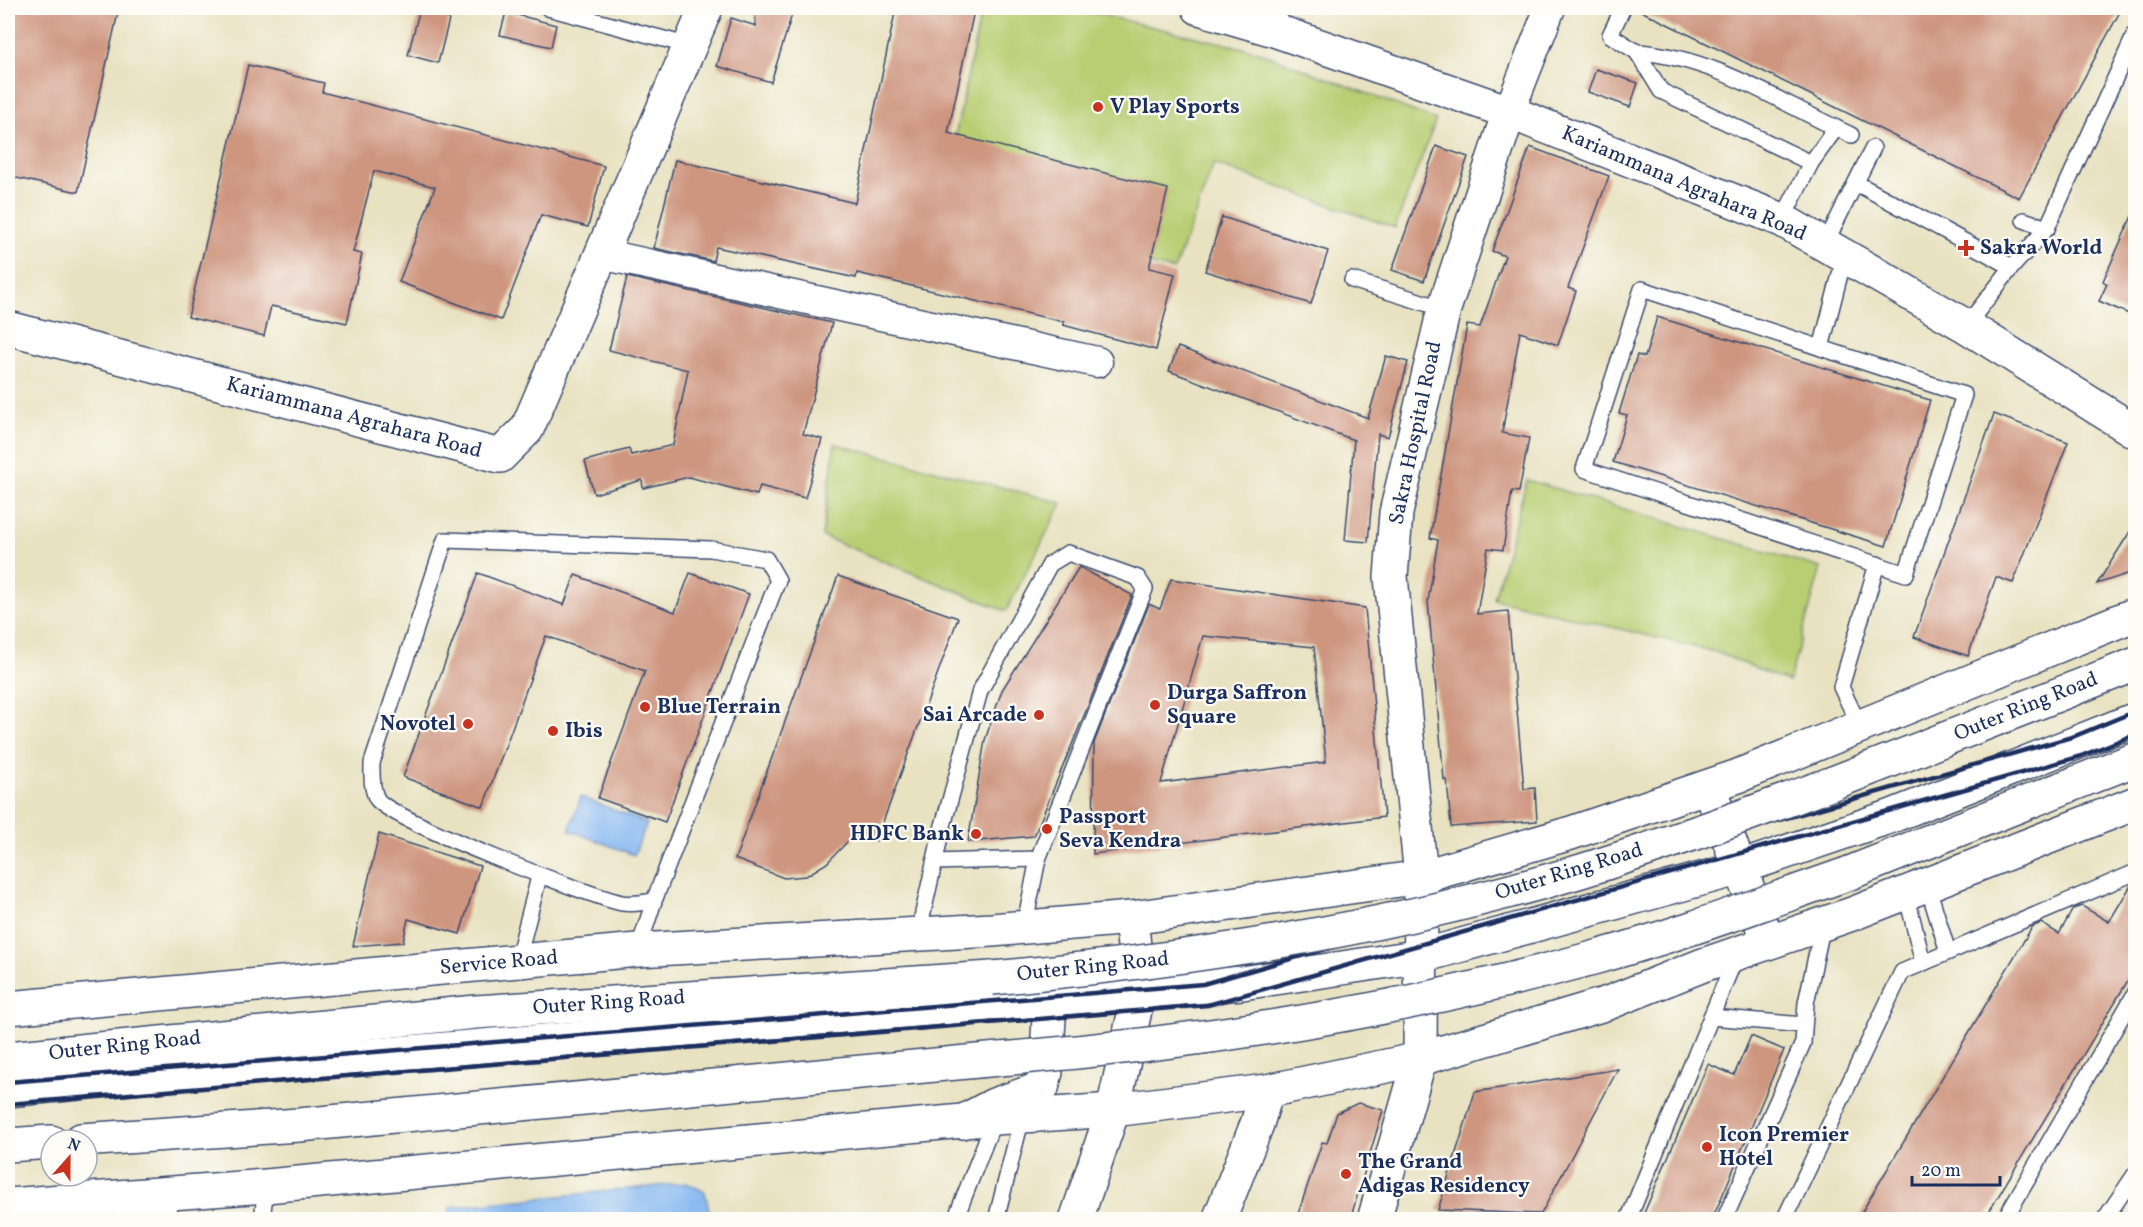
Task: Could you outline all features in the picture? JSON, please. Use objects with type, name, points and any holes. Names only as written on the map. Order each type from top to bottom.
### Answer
[{"type":"main road","name":"Kariammana Agrahara Road","points":[[8,328],[500,456],[527,429],[706,8]]},
{"type":"main road","name":"Kariammana Agrahara Road","points":[[1198,8],[1278,19],[1782,220],[1966,326],[2136,432]]},
{"type":"main road","name":"Sakra Hospital Road","points":[[1374,1220],[1420,1059],[1421,877],[1391,577],[1395,513],[1444,309],[1509,112]]},
{"type":"main road","name":"Service Road","points":[[8,1008],[312,981],[377,972],[638,950],[1024,928],[1131,918],[1421,877],[1571,833],[1708,786],[1860,727],[2136,614]]},
{"type":"main road","name":"Outer Ring Road","points":[[8,1058],[476,1012],[992,978],[1168,959],[1346,930],[1581,871],[1833,783],[2136,664]]},
{"type":"main road","points":[[8,1090],[302,1061],[1242,983],[1422,956],[1740,867],[1892,816],[2136,719]]},
{"type":"main road","points":[[99,1139],[299,1125],[1094,1051],[1271,1029],[1359,1013],[1594,958],[1847,874],[2136,759]]},
{"type":"main road","points":[[1708,786],[1769,942]]},
{"type":"main road","points":[[8,1206],[57,1210],[169,1206],[266,1186],[1113,1110],[1267,1091],[1420,1059],[1608,1003],[1737,953],[1823,924],[2136,803]]},
{"type":"main road","points":[[1076,1220],[1113,1110],[1139,992],[1131,918]]},
{"type":"main road","points":[[962,1122],[994,1105],[1042,1088],[1046,1072],[1050,1000]]},
{"type":"main road","points":[[1219,1220],[1257,1124],[1267,1091]]},
{"type":"main road","points":[[8,1145],[39,1143]]},
{"type":"street","name":"Sakra Hospital Road","points":[[1509,112],[1550,8]]},
{"type":"street","points":[[601,254],[1097,362]]},
{"type":"lane","points":[[548,8],[690,46]]},
{"type":"lane","points":[[1623,8],[1610,35],[1637,52],[1661,91],[1811,163]]},
{"type":"lane","points":[[1966,326],[2012,267],[2047,228],[2136,32]]},
{"type":"lane","points":[[1637,52],[1665,54],[1715,69],[1851,135]]},
{"type":"lane","points":[[1782,220],[1811,163],[1836,128]]},
{"type":"lane","points":[[1821,348],[1835,250],[1856,183],[1873,148]]},
{"type":"lane","points":[[1856,183],[2012,267]]},
{"type":"lane","points":[[2024,220],[2047,228]]},
{"type":"lane","points":[[1352,280],[1444,309]]},
{"type":"lane","points":[[1642,289],[1964,395],[1905,574],[1877,564],[1584,469],[1642,289]]},
{"type":"lane","points":[[638,950],[654,901],[778,580],[766,559],[711,549],[445,540],[372,763],[373,786],[378,800],[402,815],[539,877],[624,904],[654,901]]},
{"type":"lane","points":[[918,934],[934,862],[980,691],[1050,564],[1068,553],[1138,578],[1145,589],[1038,860],[1024,928]]},
{"type":"lane","points":[[1860,727],[1841,687],[1877,564]]},
{"type":"lane","points":[[934,862],[1038,860]]},
{"type":"lane","points":[[1784,1220],[1902,972],[2136,872]]},
{"type":"lane","points":[[517,962],[539,877]]},
{"type":"lane","points":[[1916,888],[1947,952]]},
{"type":"lane","points":[[1916,888],[1923,963]]},
{"type":"lane","points":[[1724,1220],[1803,1043],[1806,1003],[1823,924]]},
{"type":"lane","points":[[1628,1220],[1737,953]]},
{"type":"lane","points":[[2004,1220],[2136,992]]},
{"type":"lane","points":[[1711,1017],[1804,1025]]},
{"type":"lane","points":[[955,1220],[1008,1118]]},
{"type":"lane","points":[[996,1220],[1008,1118]]},
{"type":"lane","points":[[2104,1220],[2136,1173]]},
{"type":"lane","points":[[262,1220],[266,1186]]},
{"type":"green space","name":"V Play Sports","points":[[982,8],[1072,8],[1256,51],[1436,120],[1395,228],[1214,164],[1174,270],[939,213]]},
{"type":"green space","points":[[835,444],[1062,503],[1006,611],[822,536]]},
{"type":"green space","points":[[1527,480],[1821,568],[1789,682],[1716,652],[1494,599]]},
{"type":"water","points":[[581,797],[647,823],[634,855],[569,830]]},
{"type":"water","points":[[687,1183],[705,1192],[711,1219],[447,1219],[451,1207]]},
{"type":"building","points":[[8,8],[119,8],[78,192],[8,176]]},
{"type":"building","points":[[420,8],[452,8],[438,63],[408,55]]},
{"type":"building","points":[[755,8],[794,8],[771,82],[717,66],[731,18],[756,26]]},
{"type":"building","points":[[896,8],[956,8],[974,11],[948,133],[1168,189],[1149,268],[1175,274],[1156,350],[1063,325],[1064,322],[857,273],[856,278],[716,247],[713,261],[654,248],[675,160],[855,203]]},
{"type":"building","points":[[1635,8],[2122,8],[2019,198]]},
{"type":"building","points":[[506,12],[556,25],[551,47],[500,35]]},
{"type":"building","points":[[248,65],[324,83],[322,92],[604,166],[588,227],[541,215],[501,320],[399,282],[435,187],[374,171],[353,252],[362,254],[347,323],[271,306],[264,336],[188,317]]},
{"type":"building","points":[[1596,69],[1638,83],[1630,107],[1588,92]]},
{"type":"building","points":[[1436,146],[1468,157],[1424,281],[1392,270]]},
{"type":"building","points":[[1530,147],[1609,176],[1568,288],[1576,291],[1558,345],[1520,332],[1502,433],[1529,438],[1519,492],[1512,491],[1503,550],[1488,548],[1477,614],[1508,611],[1524,789],[1535,788],[1537,821],[1451,827],[1447,780],[1444,780],[1428,601],[1438,540],[1430,538],[1467,325],[1480,327],[1505,256],[1492,251]]},
{"type":"building","points":[[2136,207],[2136,317],[2099,301],[2107,284],[2103,281]]},
{"type":"building","points":[[1222,217],[1328,251],[1311,304],[1205,271]]},
{"type":"building","points":[[627,277],[832,323],[803,434],[822,439],[805,498],[760,486],[757,495],[689,477],[643,488],[642,480],[594,494],[585,461],[629,449],[631,455],[673,445],[688,370],[609,350]]},
{"type":"building","points":[[1657,317],[1930,400],[1886,546],[1613,462],[1627,415],[1619,413],[1637,355],[1645,357]]},
{"type":"building","points":[[1178,347],[1368,418],[1386,356],[1408,362],[1388,437],[1378,434],[1368,542],[1345,540],[1354,440],[1169,371]]},
{"type":"building","points":[[1994,414],[2068,442],[2013,583],[1996,577],[1968,656],[1914,637]]},
{"type":"building","points":[[2136,522],[2136,571],[2097,584]]},
{"type":"building","name":"Sai Arcade","points":[[1079,567],[1132,595],[1090,701],[1034,836],[968,842],[985,740],[1002,690]]},
{"type":"building","name":"Novotel","points":[[478,573],[564,605],[575,575],[675,612],[690,573],[749,594],[665,822],[598,798],[645,671],[546,636],[483,807],[403,777]]},
{"type":"building","points":[[838,576],[958,618],[876,841],[862,833],[847,842],[827,863],[806,876],[784,878],[735,859]]},
{"type":"building","name":"Durga Saffron Square","points":[[1171,579],[1365,608],[1384,817],[1093,854],[1094,743],[1149,604],[1160,609]],"holes":[[[1203,636],[1314,647],[1326,762],[1161,783]]]},
{"type":"building","points":[[379,834],[480,866],[460,934],[408,919],[403,942],[353,946]]},
{"type":"building","points":[[2136,883],[2136,967],[1984,1220],[1857,1220],[2032,927],[2041,923],[2059,934],[2073,909],[2082,906],[2109,922],[2131,885]]},
{"type":"building","name":"Icon Premier Hotel","points":[[1751,1036],[1784,1050],[1712,1220],[1641,1220],[1708,1064],[1734,1075]]},
{"type":"building","points":[[1618,1069],[1541,1214],[1438,1210],[1475,1092]]},
{"type":"building","points":[[1358,1103],[1383,1110],[1350,1220],[1296,1220],[1322,1142],[1327,1143],[1337,1113]]},
{"type":"railway","points":[[8,1082],[1203,984],[2075,736],[2136,711]]},
{"type":"railway","points":[[8,1104],[1208,1005],[2081,756],[2136,734]]},
{"type":"place","name":"V Play Sports","points":[[1098,107]]},
{"type":"place","name":"Sakra World","points":[[1966,248]]},
{"type":"place","name":"Durga Saffron Square","points":[[1155,705]]},
{"type":"place","name":"Blue Terrain","points":[[645,707]]},
{"type":"place","name":"Sai Arcade","points":[[1039,715]]},
{"type":"place","name":"Novotel","points":[[468,724]]},
{"type":"place","name":"Ibis","points":[[553,731]]},
{"type":"place","name":"Passport Seva Kendra","points":[[1047,829]]},
{"type":"place","name":"HDFC Bank","points":[[976,834]]},
{"type":"place","name":"Icon Premier Hotel","points":[[1707,1147]]},
{"type":"place","name":"The Grand Adigas Residency","points":[[1346,1174]]}]
